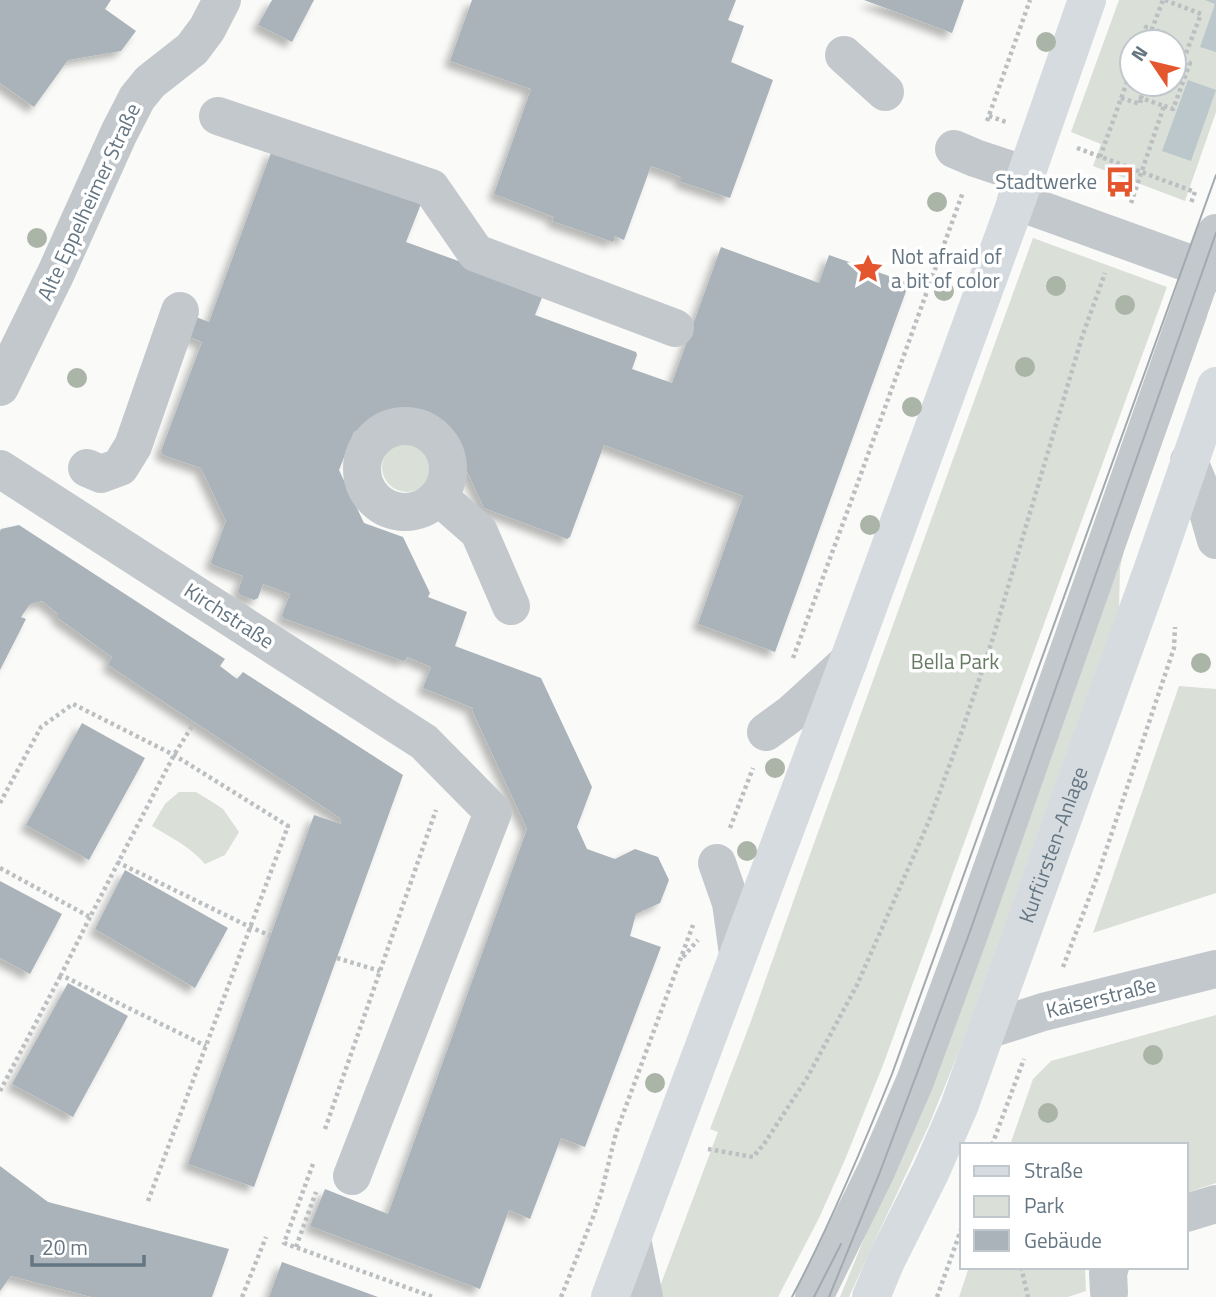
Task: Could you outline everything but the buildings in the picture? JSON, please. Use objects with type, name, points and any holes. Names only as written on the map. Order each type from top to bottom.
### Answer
[{"type":"main road","points":[[610,1297],[848,662],[1087,0]]},
{"type":"main road","name":"Kurfürsten-Anlage","points":[[871,1297],[886,1261],[932,1171],[959,1107],[1216,386]]},
{"type":"street","name":"Alte Eppelheimer Straße","points":[[0,387],[137,98],[150,82],[192,49],[207,29],[222,0]]},
{"type":"street","points":[[844,55],[885,92]]},
{"type":"street","points":[[218,116],[431,188],[477,253],[675,328]]},
{"type":"street","points":[[964,153],[1021,188],[1118,238],[1209,271]]},
{"type":"street","points":[[814,1297],[876,1171],[915,1081],[1209,271],[1216,233]]},
{"type":"street","points":[[87,468],[101,474],[120,467],[133,446],[180,311]]},
{"type":"street","points":[[1189,461],[1203,495],[1216,540]]},
{"type":"street","name":"Kirchstraße","points":[[0,470],[424,742],[493,812],[352,1176]]},
{"type":"street","points":[[439,497],[479,532],[511,606]]},
{"type":"street","points":[[766,732],[792,713],[848,662]]},
{"type":"street","points":[[717,863],[731,902],[738,954]]},
{"type":"street","name":"Kaiserstraße","points":[[986,1030],[1043,1012],[1216,969]]},
{"type":"street","points":[[1188,1212],[1216,1204]]},
{"type":"street","points":[[632,1239],[644,1297]]},
{"type":"path","points":[[793,659],[854,494],[964,153],[989,116],[1030,0]]},
{"type":"path","points":[[1152,28],[1164,0],[1201,14],[1188,48]]},
{"type":"path","points":[[1100,157],[1121,98],[1140,104],[1141,98],[1173,109],[1177,98]]},
{"type":"path","points":[[703,1161],[708,1149],[753,1157],[764,1144],[807,1078],[857,985],[929,821],[992,641],[1082,337],[1164,106]]},
{"type":"path","points":[[989,116],[1195,192],[1191,205]]},
{"type":"path","points":[[1066,961],[1174,648],[1175,625]]},
{"type":"path","points":[[1,799],[41,727],[73,704],[174,755],[288,826],[148,1200]]},
{"type":"path","points":[[0,1091],[117,862],[194,723]]},
{"type":"path","points":[[717,863],[766,732]]},
{"type":"path","points":[[322,1139],[441,795],[452,771]]},
{"type":"path","points":[[117,862],[271,936]]},
{"type":"path","points":[[0,868],[90,917]]},
{"type":"path","points":[[337,958],[380,971]]},
{"type":"path","points":[[561,1297],[593,1217],[616,1133],[680,960]]},
{"type":"path","points":[[61,975],[206,1046]]},
{"type":"path","points":[[993,1143],[1043,1012]]},
{"type":"path","points":[[317,1152],[284,1243],[433,1297]]},
{"type":"path","points":[[296,1247],[305,1221]]},
{"type":"path","points":[[937,1297],[960,1233]]},
{"type":"path","points":[[242,1297],[266,1237]]},
{"type":"path","points":[[1021,1269],[1028,1297]]},
{"type":"green space","points":[[1119,0],[1216,0],[1216,112],[1185,201],[1093,166],[1101,144],[1071,132]]},
{"type":"green space","name":"Bella Park","points":[[1033,238],[1167,287],[883,1065],[819,1218],[778,1297],[656,1297],[718,1132],[710,1129]]},
{"type":"green space","points":[[1207,306],[1207,317],[1124,550],[1120,568],[1119,608],[958,1054],[929,1125],[849,1297],[840,1297],[873,1217]]},
{"type":"green space","points":[[397,443],[417,443],[431,457],[431,477],[417,491],[397,491],[383,477],[383,457]]},
{"type":"green space","points":[[1179,686],[1216,689],[1216,893],[1093,933]]},
{"type":"green space","points":[[179,792],[196,792],[223,809],[239,832],[225,855],[205,864],[187,847],[152,826],[165,804]]},
{"type":"green space","points":[[1216,1015],[1216,1183],[1188,1192],[1188,1143],[1011,1143],[1033,1079],[1051,1061]]},
{"type":"green space","points":[[968,1269],[1085,1269],[1086,1291],[1068,1297],[959,1297]]},
{"type":"shaded area","points":[[1205,0],[1216,0],[1216,52],[1200,47],[1215,4]]},
{"type":"shaded area","points":[[1188,80],[1216,90],[1191,161],[1162,151],[1181,98],[1188,98]]},
{"type":"tram line","points":[[792,1297],[845,1187],[892,1074],[1216,175]]},
{"type":"tram line","points":[[829,1297],[880,1172],[968,937],[1216,233]]},
{"type":"tram line","points":[[814,1297],[841,1244]]},
{"type":"place","name":"Stadtwerke","points":[[1120,182]]},
{"type":"place","name":"Not afraid of a bit of color","points":[[868,269]]}]
